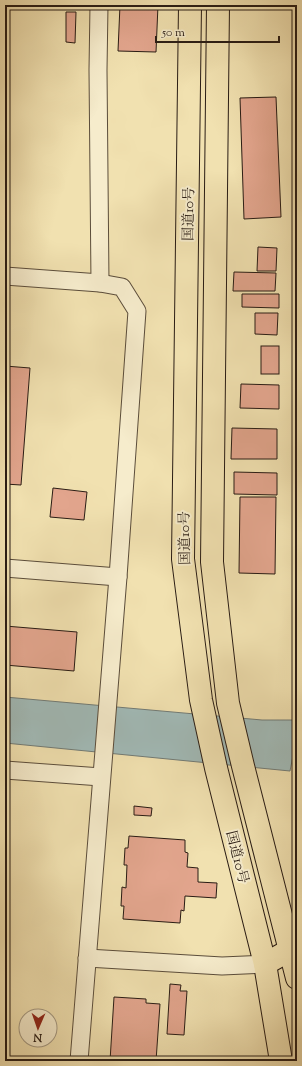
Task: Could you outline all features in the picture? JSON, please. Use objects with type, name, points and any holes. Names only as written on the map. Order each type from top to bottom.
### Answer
[{"type":"main road","name":"国道10号","points":[[190,5],[183,559],[201,700],[216,768],[265,964],[281,1061]]},
{"type":"main road","name":"国道10号","points":[[218,5],[212,562],[228,703],[243,766],[295,962]]},
{"type":"main road","points":[[265,964],[295,962]]},
{"type":"street","points":[[99,5],[98,70],[100,283]]},
{"type":"street","points":[[5,276],[100,283],[122,287],[137,311],[118,577],[79,1061]]},
{"type":"street","points":[[5,568],[118,577]]},
{"type":"street","points":[[5,770],[102,774]]},
{"type":"street","points":[[87,958],[222,966],[265,964]]},
{"type":"water","points":[[5,697],[262,720],[297,720],[297,735],[290,771],[5,743]]},
{"type":"building","points":[[120,5],[158,5],[156,52],[118,51]]},
{"type":"building","points":[[66,12],[76,12],[75,43],[66,42]]},
{"type":"building","points":[[276,97],[281,217],[244,219],[240,98]]},
{"type":"building","points":[[258,247],[277,248],[276,271],[257,271]]},
{"type":"building","points":[[234,272],[276,273],[275,291],[233,291]]},
{"type":"building","points":[[242,294],[279,294],[279,308],[242,307]]},
{"type":"building","points":[[255,313],[278,313],[277,335],[255,334]]},
{"type":"building","points":[[261,346],[279,346],[279,374],[261,374]]},
{"type":"building","points":[[5,366],[30,368],[21,485],[5,484]]},
{"type":"building","points":[[241,384],[279,385],[279,409],[240,408]]},
{"type":"building","points":[[232,428],[277,429],[277,459],[231,459]]},
{"type":"building","points":[[234,472],[277,473],[277,495],[234,494]]},
{"type":"building","points":[[53,488],[87,492],[84,520],[50,517]]},
{"type":"building","points":[[240,497],[276,497],[275,574],[239,573]]},
{"type":"building","points":[[5,626],[77,632],[74,671],[5,665]]},
{"type":"building","points":[[134,806],[152,808],[151,816],[134,815]]},
{"type":"building","points":[[129,836],[185,840],[185,852],[188,853],[187,867],[198,868],[198,882],[217,883],[216,898],[185,896],[184,911],[181,910],[180,923],[123,919],[124,906],[121,906],[122,887],[126,888],[127,865],[124,865],[125,848],[128,848]]},
{"type":"building","points":[[170,984],[181,985],[180,991],[187,991],[184,1035],[167,1034]]},
{"type":"building","points":[[114,997],[146,999],[146,1003],[160,1004],[156,1061],[110,1061]]}]
